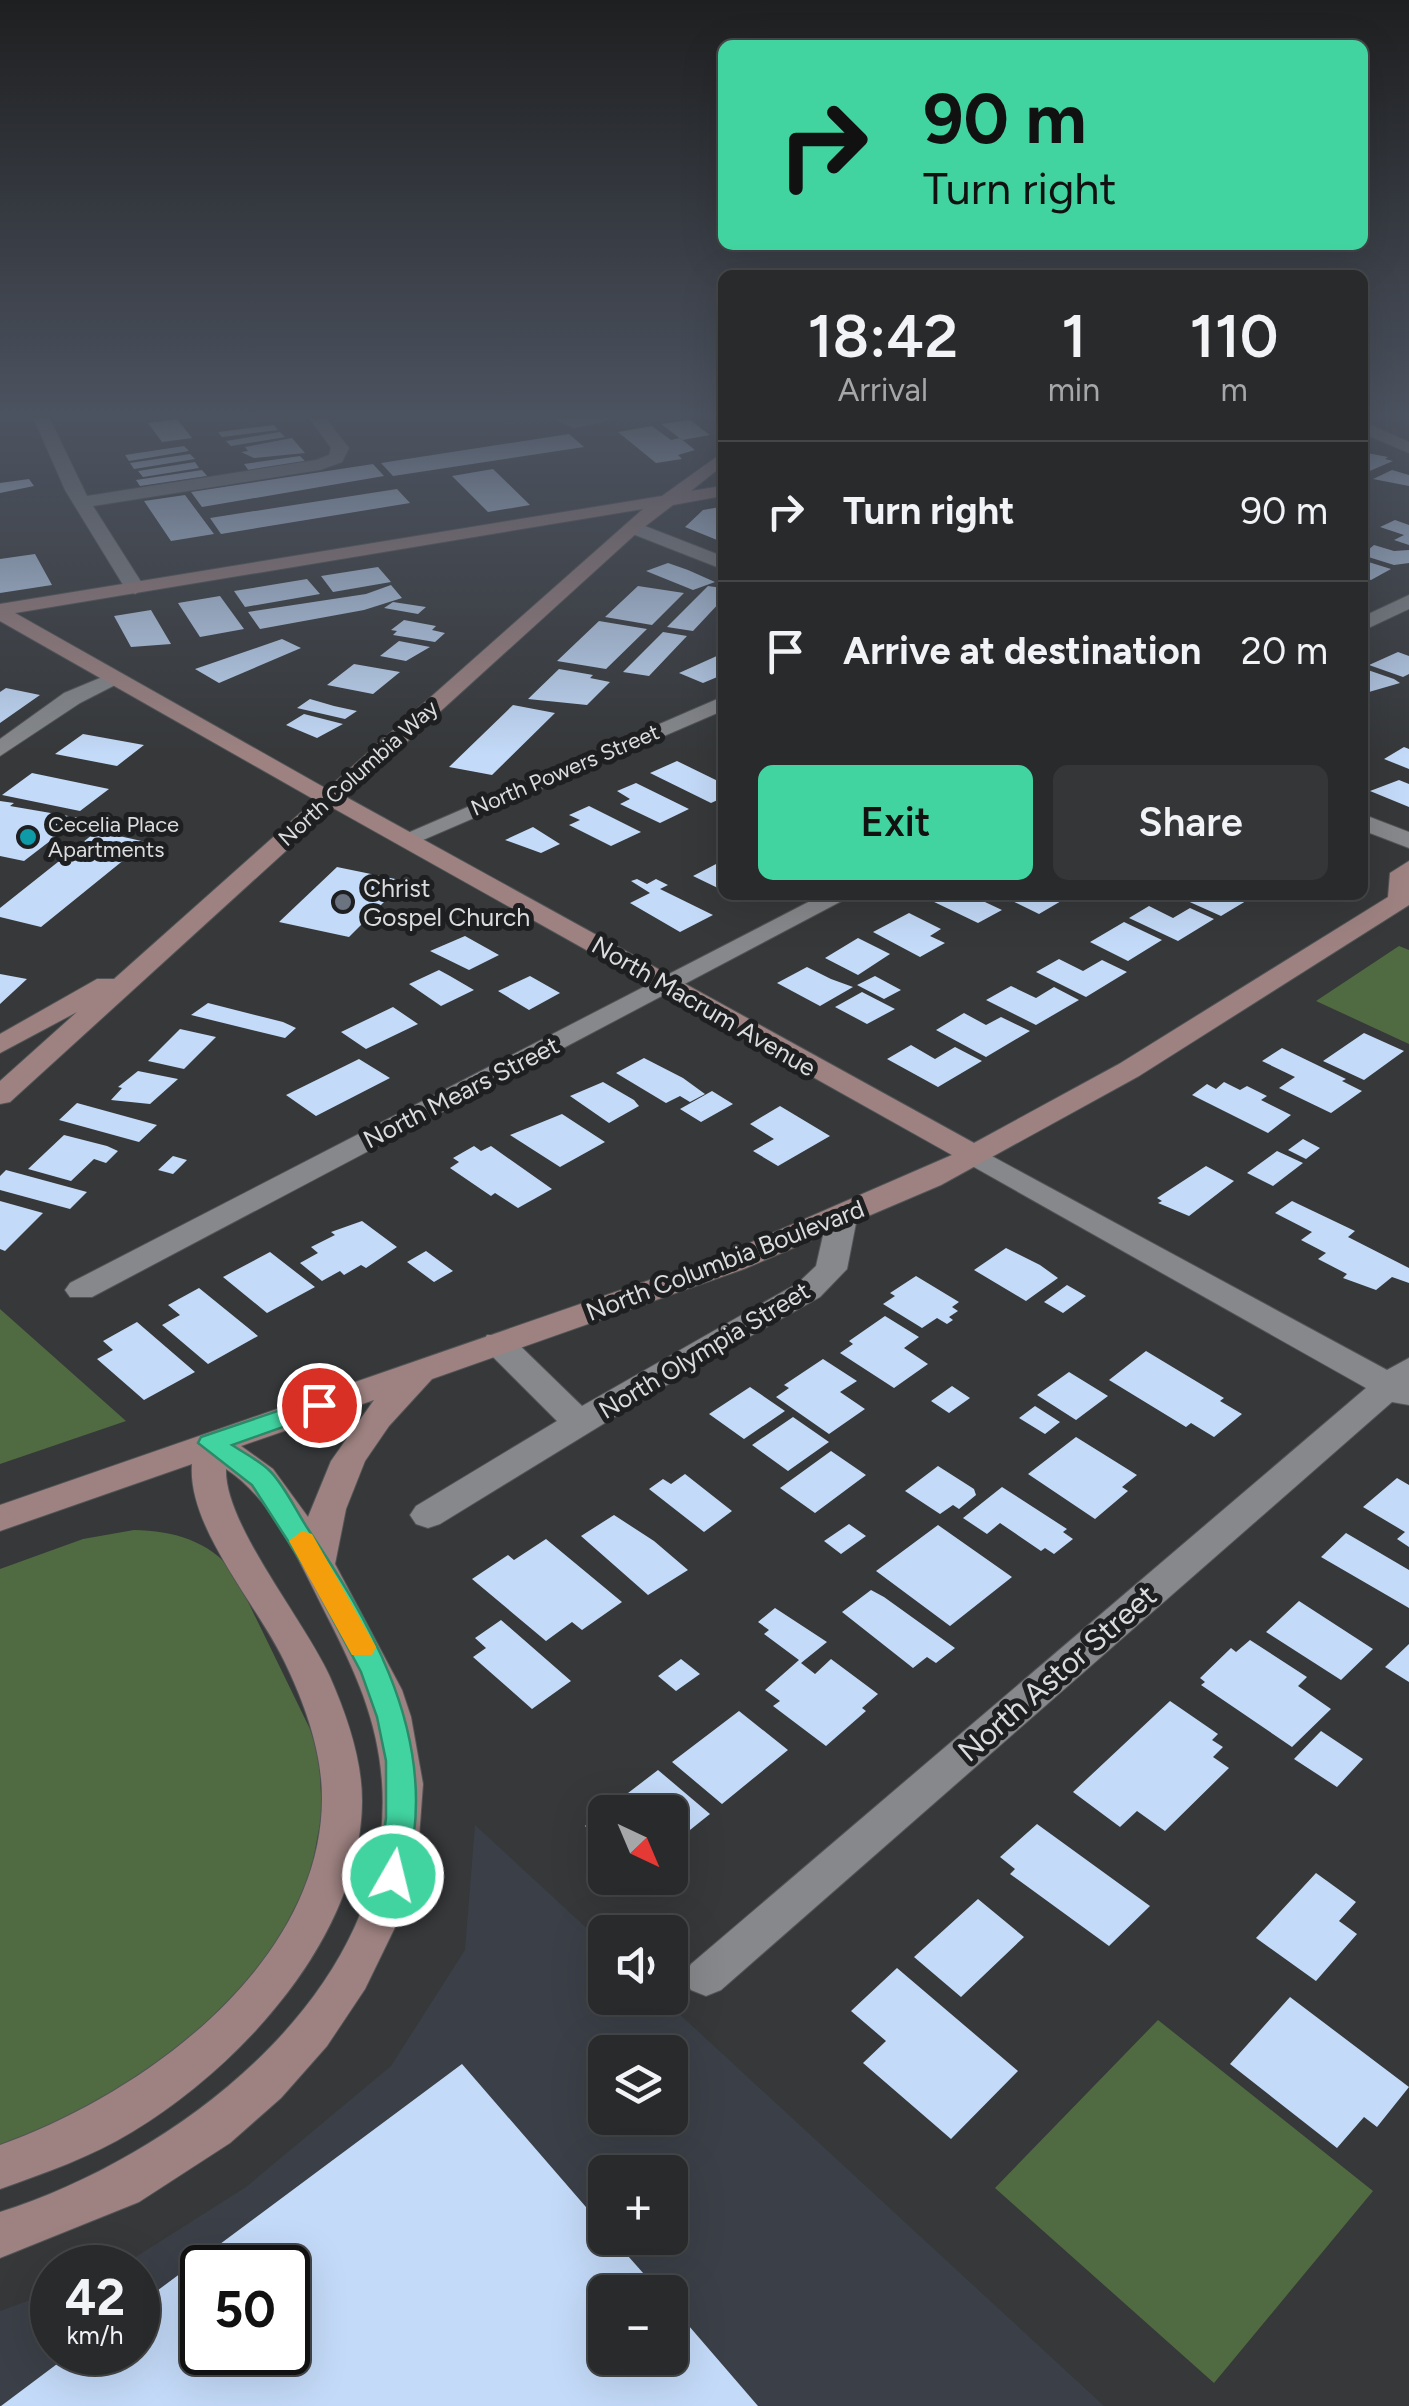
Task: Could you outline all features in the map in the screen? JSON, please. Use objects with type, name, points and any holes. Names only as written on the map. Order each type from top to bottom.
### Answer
[{"type":"main road","points":[[0,612],[480,531]]},
{"type":"main road","name":"North Columbia Way","points":[[0,1096],[627,531]]},
{"type":"main road","name":"North Macrum Avenue","points":[[0,612],[112,678],[408,838],[975,1156]]},
{"type":"main road","name":"North Columbia Boulevard","points":[[0,1518],[733,1262],[842,1218],[975,1156],[1129,1070],[1406,886]]},
{"type":"main road","points":[[0,1046],[24,1028],[144,965]]},
{"type":"main road","points":[[317,1564],[321,1526],[348,1455],[370,1423],[428,1368]]},
{"type":"main road","points":[[0,2235],[102,2196],[161,2165],[229,2117],[277,2072],[327,2010],[367,1946],[393,1876],[401,1818],[400,1761],[392,1717],[375,1672],[317,1564],[261,1478],[210,1443]]},
{"type":"main road","points":[[0,2167],[86,2134],[161,2088],[230,2032],[276,1976],[304,1930],[330,1867],[342,1814],[338,1758],[312,1680],[210,1498],[210,1443]]},
{"type":"street","points":[[100,531],[135,588]]},
{"type":"street","points":[[642,531],[718,562]]},
{"type":"street","points":[[1368,622],[1409,601]]},
{"type":"street","points":[[0,749],[72,698],[112,678]]},
{"type":"street","name":"North Powers Street","points":[[408,838],[718,705]]},
{"type":"street","points":[[1368,824],[1409,840]]},
{"type":"street","name":"North Mears Street","points":[[81,1290],[831,900]]},
{"type":"street","name":"North Macrum Avenue","points":[[975,1156],[1403,1384]]},
{"type":"street","name":"North Olympia Street","points":[[428,1515],[694,1353],[808,1290],[831,1269],[842,1218]]},
{"type":"street","name":"North Olympia Street","points":[[498,1342],[581,1424]]},
{"type":"street","name":"North Astor Street","points":[[706,1977],[1403,1384]]},
{"type":"shaded area","points":[[475,1825],[588,1929],[588,2015],[680,2015],[1104,2406],[0,2406],[0,2311],[30,2300],[30,2375],[160,2375],[160,2245],[155,2245],[246,2187],[391,2066],[465,1950]]},
{"type":"green space","points":[[1399,946],[1409,950],[1409,1044],[1316,1001]]},
{"type":"green space","points":[[0,1309],[126,1421],[0,1464]]},
{"type":"green space","points":[[134,1530],[163,1532],[202,1545],[234,1573],[310,1729],[319,1757],[322,1813],[310,1877],[266,1965],[145,2082],[0,2150],[0,1569],[83,1539]]},
{"type":"green space","points":[[1158,2020],[1373,2191],[1214,2383],[995,2188]]},
{"type":"building","points":[[164,531],[214,534],[171,541]]},
{"type":"building","points":[[696,531],[718,531],[718,540]]},
{"type":"building","points":[[1393,531],[1409,531],[1409,545],[1394,540],[1404,535]]},
{"type":"building","points":[[1374,545],[1394,551],[1409,550],[1409,563],[1394,565],[1368,557],[1368,550]]},
{"type":"building","points":[[35,554],[52,585],[0,593],[0,559]]},
{"type":"building","points":[[1368,562],[1391,569],[1371,580]]},
{"type":"building","points":[[668,563],[715,582],[693,590],[646,571]]},
{"type":"building","points":[[378,567],[391,582],[333,592],[321,576]]},
{"type":"building","points":[[307,579],[320,594],[245,607],[234,591]]},
{"type":"building","points":[[391,585],[402,598],[364,610],[260,629],[248,612],[366,594]]},
{"type":"building","points":[[638,586],[684,593],[652,625],[605,617]]},
{"type":"building","points":[[708,586],[718,587],[718,604],[693,631],[667,627]]},
{"type":"building","points":[[220,596],[244,629],[200,637],[178,603]]},
{"type":"building","points":[[393,602],[426,607],[418,614],[384,608]]},
{"type":"building","points":[[151,610],[171,644],[131,647],[114,616]]},
{"type":"building","points":[[404,620],[436,626],[432,630],[445,633],[435,642],[393,635],[397,631],[391,630]]},
{"type":"building","points":[[599,621],[647,629],[606,669],[557,661]]},
{"type":"building","points":[[663,632],[687,636],[649,676],[623,672]]},
{"type":"building","points":[[282,639],[301,648],[219,683],[195,669]]},
{"type":"building","points":[[399,641],[430,647],[406,661],[380,656]]},
{"type":"building","points":[[1398,652],[1409,656],[1409,674],[1403,677],[1369,665]]},
{"type":"building","points":[[718,655],[718,677],[703,683],[679,673]]},
{"type":"building","points":[[354,664],[400,672],[373,694],[327,685]]},
{"type":"building","points":[[559,669],[610,682],[587,705],[528,699]]},
{"type":"building","points":[[1368,670],[1394,679],[1400,683],[1368,692]]},
{"type":"building","points":[[6,688],[40,695],[0,723],[0,692]]},
{"type":"building","points":[[310,699],[357,711],[345,719],[297,708]]},
{"type":"building","points":[[513,705],[555,713],[492,775],[449,767]]},
{"type":"building","points":[[304,714],[343,724],[317,738],[286,725]]},
{"type":"building","points":[[83,734],[144,745],[117,766],[55,754]]},
{"type":"building","points":[[1404,747],[1409,749],[1409,769],[1384,759]]},
{"type":"building","points":[[677,761],[718,781],[718,800],[711,803],[650,773]]},
{"type":"building","points":[[32,773],[109,789],[80,811],[2,795]]},
{"type":"building","points":[[1399,780],[1409,784],[1409,807],[1370,791]]},
{"type":"building","points":[[636,783],[689,809],[660,823],[620,804],[630,799],[617,791]]},
{"type":"building","name":"Cecelia Place Apartments","points":[[0,801],[80,818],[24,861],[0,856]]},
{"type":"building","points":[[589,806],[641,832],[611,846],[569,825],[580,820],[569,815]]},
{"type":"building","points":[[533,827],[560,844],[541,853],[505,840]]},
{"type":"building","points":[[97,831],[146,842],[41,927],[0,917],[0,908]]},
{"type":"building","points":[[718,863],[718,888],[693,876]]},
{"type":"building","name":"Christ Gospel Church","points":[[337,867],[405,881],[349,937],[279,922]]},
{"type":"building","points":[[637,879],[647,884],[656,879],[668,885],[660,889],[713,915],[680,932],[630,903],[650,893],[631,881]]},
{"type":"building","points":[[930,900],[981,900],[1002,910],[978,923]]},
{"type":"building","points":[[1010,900],[1063,900],[1039,914]]},
{"type":"building","points":[[1185,900],[1248,900],[1221,916]]},
{"type":"building","points":[[1149,906],[1173,918],[1190,908],[1214,919],[1178,941],[1129,918]]},
{"type":"building","points":[[909,913],[941,929],[930,936],[945,943],[920,957],[873,932]]},
{"type":"building","points":[[1124,922],[1162,940],[1128,961],[1090,942]]},
{"type":"building","points":[[465,936],[499,955],[469,970],[430,951]]},
{"type":"building","points":[[858,938],[890,954],[858,975],[825,958]]},
{"type":"building","points":[[1059,959],[1083,971],[1102,960],[1127,972],[1086,997],[1036,972]]},
{"type":"building","points":[[807,967],[853,987],[820,1006],[777,983]]},
{"type":"building","points":[[439,970],[474,990],[441,1006],[409,984]]},
{"type":"building","points":[[0,974],[27,979],[0,1004]]},
{"type":"building","points":[[530,976],[560,993],[529,1010],[498,991]]},
{"type":"building","points":[[875,976],[901,990],[884,999],[857,985]]},
{"type":"building","points":[[1011,986],[1036,998],[1054,987],[1079,1000],[1036,1025],[986,1000]]},
{"type":"building","points":[[862,992],[895,1009],[867,1024],[835,1007]]},
{"type":"building","points":[[208,1003],[296,1028],[285,1038],[191,1015]]},
{"type":"building","points":[[393,1007],[418,1024],[366,1049],[341,1032]]},
{"type":"building","points":[[964,1013],[986,1025],[1001,1017],[1030,1031],[986,1057],[936,1030]]},
{"type":"building","points":[[180,1029],[216,1037],[184,1069],[148,1061]]},
{"type":"building","points":[[1364,1033],[1404,1051],[1364,1080],[1323,1061]]},
{"type":"building","points":[[911,1045],[935,1059],[955,1047],[982,1061],[938,1087],[887,1059]]},
{"type":"building","points":[[1282,1048],[1362,1091],[1331,1113],[1279,1088],[1295,1077],[1262,1061]]},
{"type":"building","points":[[644,1058],[705,1094],[690,1102],[680,1096],[666,1103],[616,1073]]},
{"type":"building","points":[[359,1059],[390,1078],[316,1116],[286,1095]]},
{"type":"building","points":[[138,1071],[178,1079],[150,1104],[111,1100],[122,1088],[118,1087]]},
{"type":"building","points":[[603,1082],[639,1106],[609,1123],[570,1096]]},
{"type":"building","points":[[1224,1082],[1240,1090],[1247,1086],[1267,1096],[1261,1100],[1291,1115],[1268,1133],[1192,1095],[1207,1084],[1216,1089]]},
{"type":"building","points":[[712,1091],[733,1104],[701,1122],[680,1109]]},
{"type":"building","points":[[77,1103],[157,1125],[139,1142],[59,1120]]},
{"type":"building","points":[[780,1106],[830,1136],[778,1166],[753,1151],[774,1139],[750,1124]]},
{"type":"building","points":[[562,1114],[605,1142],[560,1167],[510,1135]]},
{"type":"building","points":[[64,1135],[118,1151],[106,1163],[94,1159],[71,1181],[28,1169]]},
{"type":"building","points":[[1303,1139],[1320,1148],[1306,1159],[1288,1150]]},
{"type":"building","points":[[474,1146],[481,1151],[491,1146],[552,1189],[518,1208],[495,1193],[491,1196],[450,1168],[459,1162],[453,1158]]},
{"type":"building","points":[[1277,1151],[1303,1163],[1273,1186],[1247,1173]]},
{"type":"building","points":[[173,1156],[187,1160],[173,1174],[158,1170]]},
{"type":"building","points":[[1206,1166],[1234,1181],[1189,1216],[1158,1203],[1162,1201],[1157,1198]]},
{"type":"building","points":[[6,1170],[87,1192],[70,1209],[0,1190],[0,1176]]},
{"type":"building","points":[[0,1201],[43,1213],[5,1251],[0,1249]]},
{"type":"building","points":[[1292,1201],[1355,1231],[1348,1237],[1409,1268],[1409,1283],[1392,1277],[1376,1290],[1343,1278],[1347,1274],[1318,1259],[1326,1253],[1301,1240],[1312,1232],[1275,1213]]},
{"type":"building","points":[[362,1221],[397,1247],[366,1268],[361,1265],[344,1275],[340,1271],[322,1281],[300,1263],[318,1253],[311,1247],[335,1235],[331,1232]]},
{"type":"building","points":[[1006,1248],[1058,1278],[1026,1301],[974,1270]]},
{"type":"building","points":[[426,1251],[453,1271],[434,1282],[407,1262]]},
{"type":"building","points":[[270,1252],[315,1287],[267,1313],[223,1277]]},
{"type":"building","points":[[916,1276],[959,1302],[952,1307],[958,1311],[949,1317],[953,1320],[947,1324],[937,1318],[922,1328],[883,1304],[895,1296],[890,1293]]},
{"type":"building","points":[[1067,1285],[1086,1296],[1063,1313],[1044,1302]]},
{"type":"building","points":[[199,1288],[258,1336],[208,1364],[162,1325],[180,1315],[168,1305]]},
{"type":"building","points":[[885,1316],[919,1337],[904,1348],[928,1364],[894,1388],[840,1353],[853,1344],[849,1341]]},
{"type":"building","points":[[137,1322],[195,1372],[144,1400],[97,1359],[113,1350],[103,1341]]},
{"type":"building","points":[[1146,1351],[1224,1398],[1220,1401],[1242,1414],[1214,1437],[1191,1423],[1186,1427],[1109,1380]]},
{"type":"building","points":[[823,1359],[857,1381],[840,1392],[865,1409],[829,1434],[776,1397],[789,1388],[784,1385]]},
{"type":"building","points":[[1069,1372],[1108,1396],[1076,1420],[1037,1395]]},
{"type":"building","points":[[952,1386],[970,1398],[949,1413],[931,1401]]},
{"type":"building","points":[[750,1387],[785,1411],[744,1439],[709,1414]]},
{"type":"building","points":[[1035,1406],[1060,1422],[1045,1434],[1019,1418]]},
{"type":"building","points":[[793,1417],[829,1442],[788,1471],[752,1445]]},
{"type":"building","points":[[1076,1437],[1137,1475],[1122,1487],[1128,1491],[1095,1519],[1028,1474]]},
{"type":"building","points":[[831,1451],[866,1475],[815,1513],[780,1488]]},
{"type":"building","points":[[938,1466],[974,1489],[976,1495],[959,1509],[953,1505],[940,1514],[905,1491]]},
{"type":"building","points":[[685,1474],[732,1511],[704,1532],[649,1489],[663,1479],[671,1484]]},
{"type":"building","points":[[1397,1478],[1409,1485],[1409,1547],[1397,1539],[1405,1532],[1363,1507]]},
{"type":"building","points":[[1002,1487],[1067,1529],[1063,1532],[1073,1539],[1054,1554],[1045,1548],[1041,1551],[1000,1523],[987,1534],[963,1518]]},
{"type":"building","points":[[614,1515],[688,1570],[648,1595],[581,1536]]},
{"type":"building","points":[[849,1524],[866,1536],[841,1554],[824,1541]]},
{"type":"building","points":[[938,1525],[1012,1577],[950,1626],[876,1571]]},
{"type":"building","points":[[1346,1533],[1409,1570],[1409,1608],[1321,1557]]},
{"type":"building","points":[[546,1539],[622,1602],[582,1630],[572,1622],[546,1641],[472,1579],[508,1555],[514,1560]]},
{"type":"building","points":[[871,1590],[955,1648],[936,1663],[927,1657],[913,1668],[842,1612]]},
{"type":"building","points":[[1299,1601],[1373,1649],[1341,1680],[1266,1632]]},
{"type":"building","points":[[775,1608],[827,1642],[801,1663],[815,1674],[831,1659],[878,1694],[862,1708],[866,1711],[826,1746],[773,1706],[780,1701],[765,1690],[799,1660],[764,1634],[769,1630],[758,1622]]},
{"type":"building","points":[[501,1620],[571,1681],[532,1709],[473,1657],[486,1648],[475,1638]]},
{"type":"building","points":[[1250,1640],[1307,1677],[1298,1686],[1331,1709],[1292,1747],[1201,1685],[1205,1682],[1200,1678],[1231,1648],[1236,1652]]},
{"type":"building","points":[[1409,1644],[1409,1682],[1385,1667]]},
{"type":"building","points":[[681,1659],[700,1674],[676,1691],[658,1676]]},
{"type":"building","points":[[1170,1701],[1218,1734],[1212,1740],[1223,1747],[1213,1757],[1229,1768],[1165,1831],[1137,1811],[1120,1827],[1073,1792]]},
{"type":"building","points":[[739,1711],[788,1750],[722,1804],[672,1762]]},
{"type":"building","points":[[1321,1731],[1363,1759],[1337,1787],[1294,1759]]},
{"type":"building","points":[[658,1770],[688,1795],[625,1795]]},
{"type":"building","points":[[688,1795],[710,1814],[688,1832]]},
{"type":"building","points":[[1037,1824],[1150,1906],[1109,1946],[1010,1874],[1015,1869],[1000,1857]]},
{"type":"building","points":[[1316,1873],[1356,1902],[1339,1921],[1357,1934],[1316,1981],[1256,1938]]},
{"type":"building","points":[[978,1899],[1024,1937],[961,1997],[914,1957]]},
{"type":"building","points":[[897,1968],[1018,2071],[951,2139],[863,2063],[886,2041],[851,2011]]},
{"type":"building","points":[[1290,1997],[1409,2087],[1377,2127],[1364,2117],[1337,2148],[1230,2064]]},
{"type":"building","points":[[462,2064],[588,2209],[588,2255],[627,2255],[645,2275],[588,2275],[588,2375],[688,2375],[688,2325],[758,2406],[1,2406],[42,2375],[160,2375],[160,2289],[180,2274],[180,2375],[310,2375],[310,2245],[219,2245]]},
{"type":"slow traffic","points":[[302,1541],[362,1647]]},
{"type":"place","name":"Cecelia Place Apartments","points":[[28,837]]},
{"type":"place","name":"Christ Gospel Church","points":[[343,902]]},
{"type":"route","points":[[319,1405],[210,1443],[261,1478],[317,1564],[375,1672],[392,1717],[400,1761],[401,1818],[393,1876]]}]
